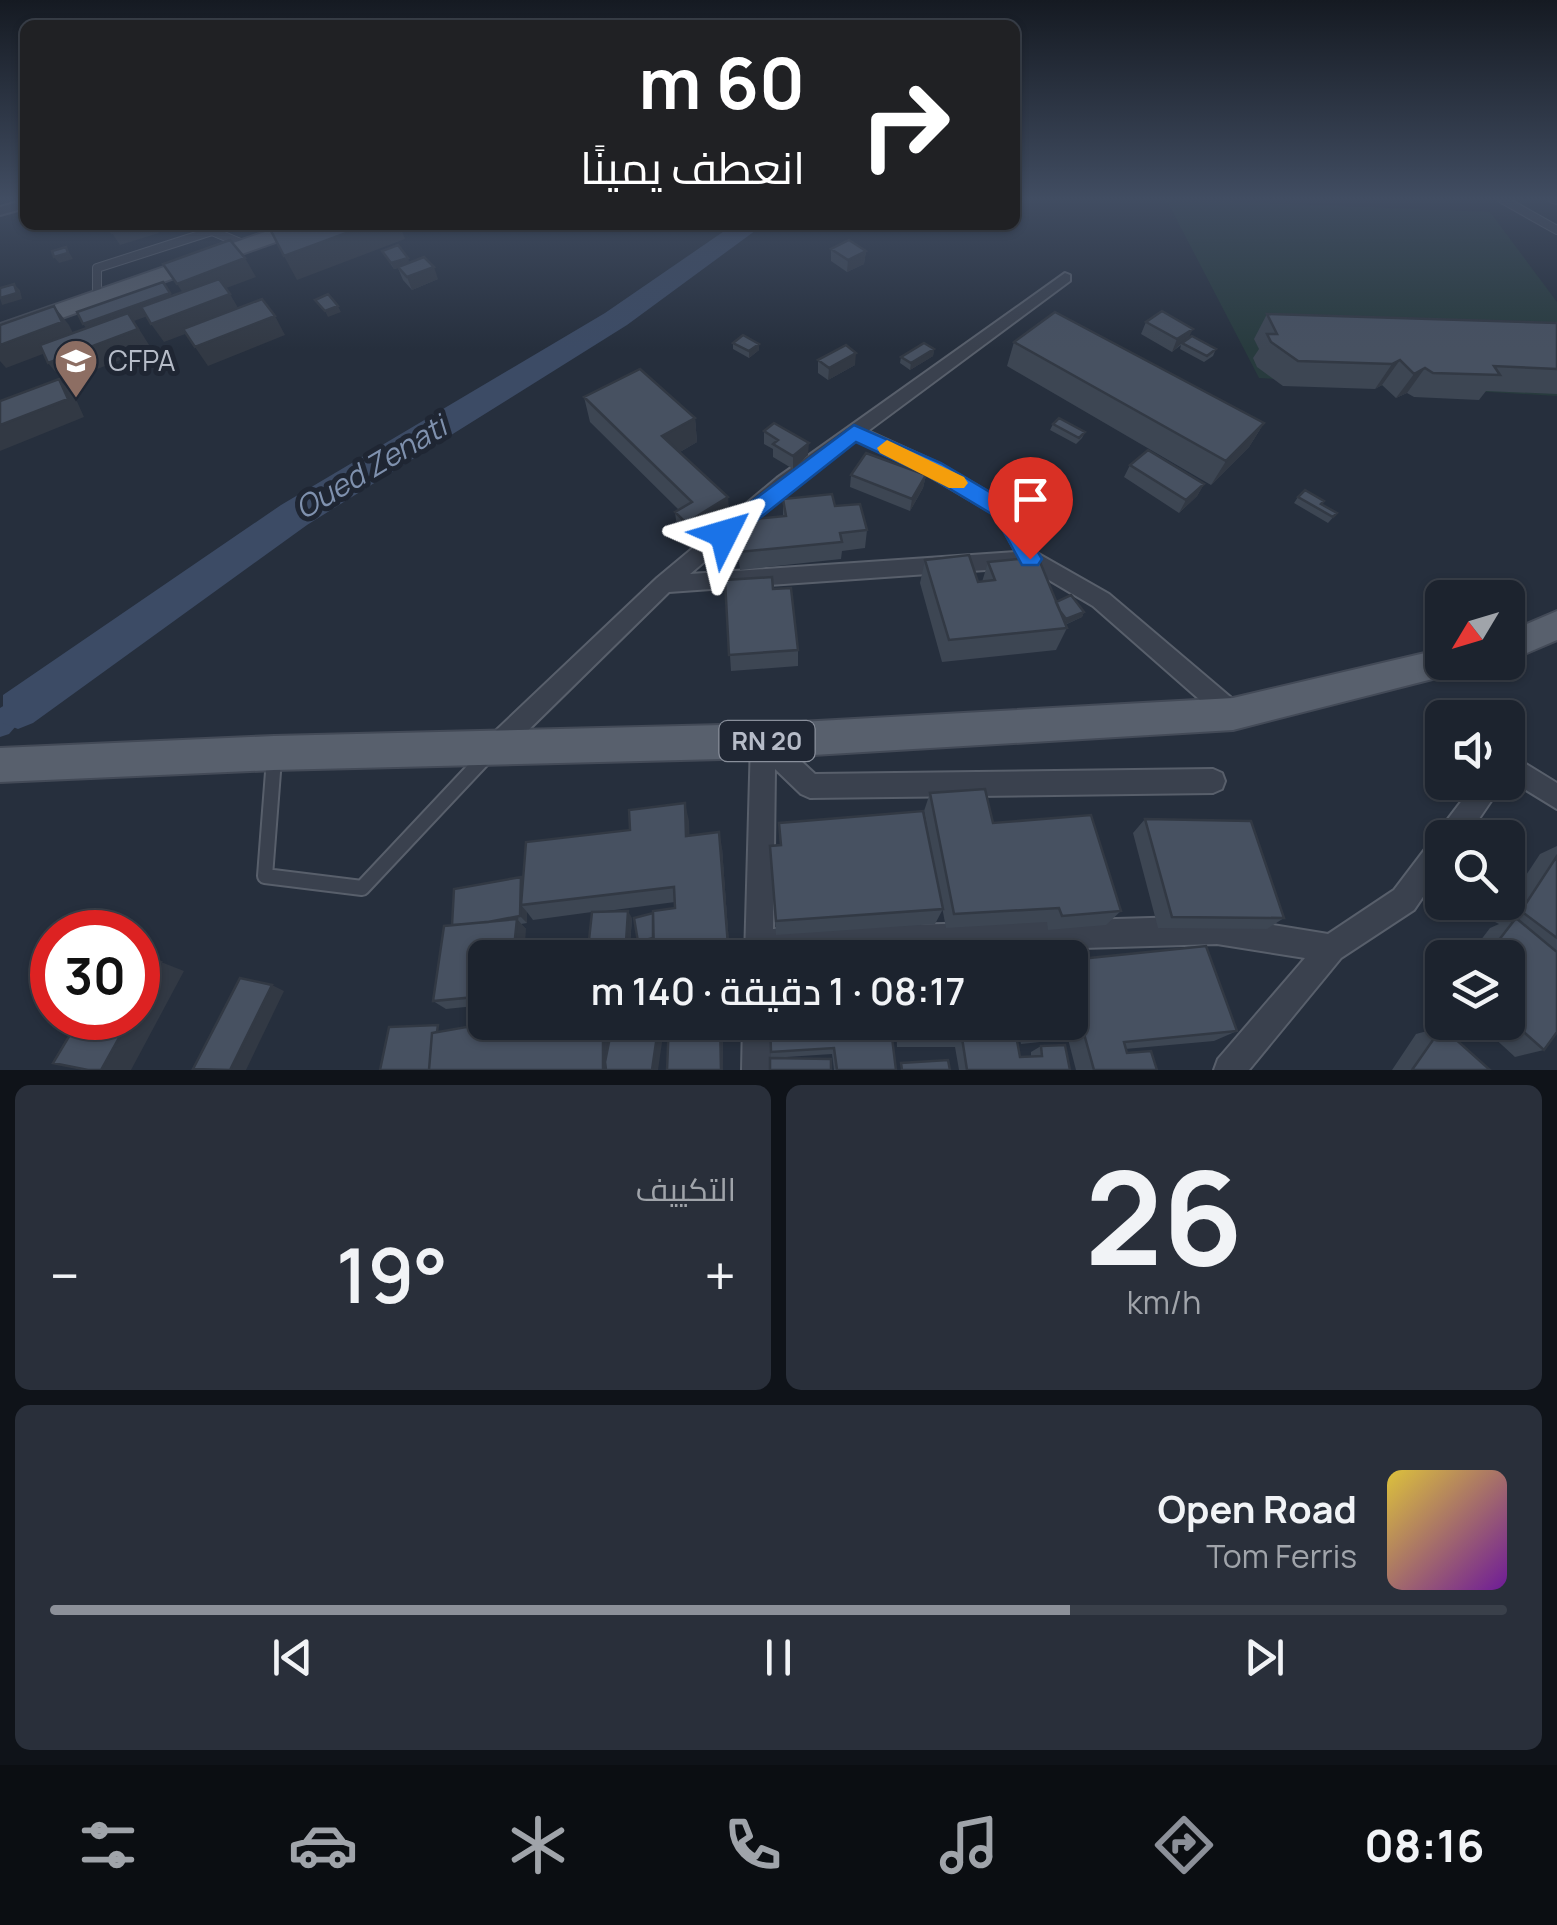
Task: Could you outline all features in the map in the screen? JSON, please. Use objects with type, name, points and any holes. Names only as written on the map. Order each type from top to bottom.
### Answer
[{"type":"main road","points":[[0,332],[238,249]]},
{"type":"main road","points":[[1525,639],[1557,625]]},
{"type":"main road","name":"RN 20","points":[[0,765],[274,753],[764,741],[1233,714],[1425,668]]},
{"type":"street","points":[[495,747],[664,584],[784,484],[1065,278]]},
{"type":"street","points":[[854,432],[933,469],[1002,510],[1030,559],[1100,600],[1233,714]]},
{"type":"street","points":[[664,584],[1030,559]]},
{"type":"street","points":[[764,741],[810,786],[1213,781]]},
{"type":"street","points":[[759,940],[764,741]]},
{"type":"street","points":[[1525,776],[1557,798]]},
{"type":"street","points":[[1229,1070],[1331,948],[1404,900],[1425,871]]},
{"type":"street","points":[[988,940],[1217,930],[1331,948]]},
{"type":"street","points":[[757,1070],[758,1040]]},
{"type":"lane","points":[[274,753],[265,876],[362,888],[495,747]]},
{"type":"shaded area","points":[[1192,249],[1517,249],[1557,302],[1557,396],[1259,378]]},
{"type":"building","points":[[67,249],[68,253],[54,257],[52,251]]},
{"type":"building","points":[[205,249],[237,249],[245,258],[177,284],[163,264]]},
{"type":"building","points":[[280,249],[303,249],[284,256]]},
{"type":"building","points":[[401,249],[408,258],[391,263],[382,251]]},
{"type":"building","points":[[831,249],[863,249],[866,251],[848,260]]},
{"type":"building","points":[[424,257],[434,267],[407,277],[398,267]]},
{"type":"building","points":[[219,279],[230,294],[151,324],[141,307]]},
{"type":"building","points":[[163,282],[170,293],[83,324],[77,312]]},
{"type":"building","points":[[14,284],[17,293],[0,298],[0,288]]},
{"type":"building","points":[[328,294],[338,306],[325,311],[315,300]]},
{"type":"building","points":[[262,299],[275,316],[195,347],[183,329]]},
{"type":"building","points":[[54,306],[62,322],[0,345],[0,325]]},
{"type":"building","points":[[1162,311],[1193,329],[1177,339],[1146,322]]},
{"type":"building","points":[[1055,312],[1264,423],[1226,461],[1014,342]]},
{"type":"building","points":[[128,313],[138,329],[48,363],[40,345]]},
{"type":"building","points":[[1267,314],[1557,323],[1557,369],[1494,366],[1500,375],[1433,373],[1425,368],[1414,374],[1400,360],[1392,364],[1298,361],[1271,342],[1267,334],[1277,334]]},
{"type":"building","points":[[743,335],[759,344],[749,351],[733,343]]},
{"type":"building","points":[[1192,336],[1216,349],[1207,356],[1182,343]]},
{"type":"building","points":[[924,343],[934,349],[911,363],[901,357]]},
{"type":"building","points":[[846,345],[856,353],[829,368],[818,360]]},
{"type":"building","points":[[640,369],[695,418],[662,436],[728,497],[686,523],[675,512],[692,502],[584,397]]},
{"type":"building","points":[[59,379],[68,399],[0,425],[0,401]]},
{"type":"building","points":[[1059,418],[1085,432],[1079,438],[1053,424]]},
{"type":"building","points":[[774,423],[809,443],[793,456],[773,444],[778,440],[764,431]]},
{"type":"building","points":[[1148,450],[1204,484],[1186,500],[1130,465]]},
{"type":"building","points":[[866,453],[926,475],[912,499],[851,475]]},
{"type":"building","points":[[1305,490],[1337,513],[1333,517],[1298,497]]},
{"type":"building","points":[[832,494],[835,506],[860,504],[867,530],[840,533],[842,542],[739,552],[734,521],[786,516],[783,499]]},
{"type":"building","points":[[969,555],[978,582],[995,580],[988,562],[1038,557],[1067,628],[949,640],[925,560]]},
{"type":"building","points":[[772,577],[773,589],[791,588],[798,650],[729,655],[725,580]]},
{"type":"building","points":[[1071,595],[1084,612],[1066,619],[1056,602]]},
{"type":"building","points":[[985,789],[993,823],[1091,815],[1121,911],[1062,916],[1059,908],[954,914],[930,793]]},
{"type":"building","points":[[685,803],[686,836],[719,832],[728,940],[654,940],[653,911],[675,908],[674,887],[521,905],[526,842],[630,830],[629,810]]},
{"type":"building","points":[[923,811],[943,909],[776,921],[770,846],[781,845],[779,823]]},
{"type":"building","points":[[1145,819],[1251,821],[1284,918],[1172,917]]},
{"type":"building","points":[[1557,856],[1557,938],[1525,914],[1525,905]]},
{"type":"building","points":[[521,877],[520,916],[452,925],[454,889]]},
{"type":"building","points":[[628,911],[626,940],[589,940],[592,912]]},
{"type":"building","points":[[653,913],[653,938],[638,940],[634,918]]},
{"type":"building","points":[[517,919],[515,940],[468,940],[468,998],[433,1001],[444,926]]},
{"type":"building","points":[[1518,920],[1557,952],[1557,1032],[1544,1050],[1525,1033],[1525,940],[1499,940]]},
{"type":"building","points":[[1206,946],[1237,1031],[1124,1042],[1127,1053],[1151,1051],[1157,1070],[1094,1070],[1086,1040],[1088,958]]},
{"type":"building","points":[[240,978],[272,985],[230,1070],[193,1069]]},
{"type":"building","points":[[438,1025],[437,1032],[432,1033],[429,1070],[380,1070],[389,1027]]},
{"type":"building","points":[[468,1027],[468,1040],[603,1040],[603,1070],[429,1070],[432,1033]]},
{"type":"building","points":[[67,1040],[118,1040],[101,1070],[53,1063]]},
{"type":"building","points":[[609,1040],[656,1040],[652,1070],[606,1070]]},
{"type":"building","points":[[668,1040],[720,1040],[721,1070],[667,1070]]},
{"type":"building","points":[[771,1040],[892,1040],[896,1070],[837,1070],[834,1048],[771,1052]]},
{"type":"building","points":[[962,1040],[1017,1040],[1020,1057],[1042,1056],[1041,1046],[1065,1045],[1070,1070],[967,1070]]},
{"type":"building","points":[[1433,1040],[1457,1040],[1490,1070],[1412,1070]]},
{"type":"building","points":[[770,1058],[831,1059],[831,1070],[770,1070]]},
{"type":"building","points":[[948,1060],[950,1070],[902,1070],[901,1063]]},
{"type":"waterway","name":"Oued Zenati","points":[[18,709],[294,515],[616,319],[716,249]]},
{"type":"waterway","name":"Oued Zenati","points":[[0,725],[18,709]]},
{"type":"slow traffic","points":[[887,448],[957,483]]},
{"type":"place","name":"CFPA","points":[[76,399]]},
{"type":"route","points":[[724,534],[854,432],[933,469],[1002,510],[1030,559]]}]
